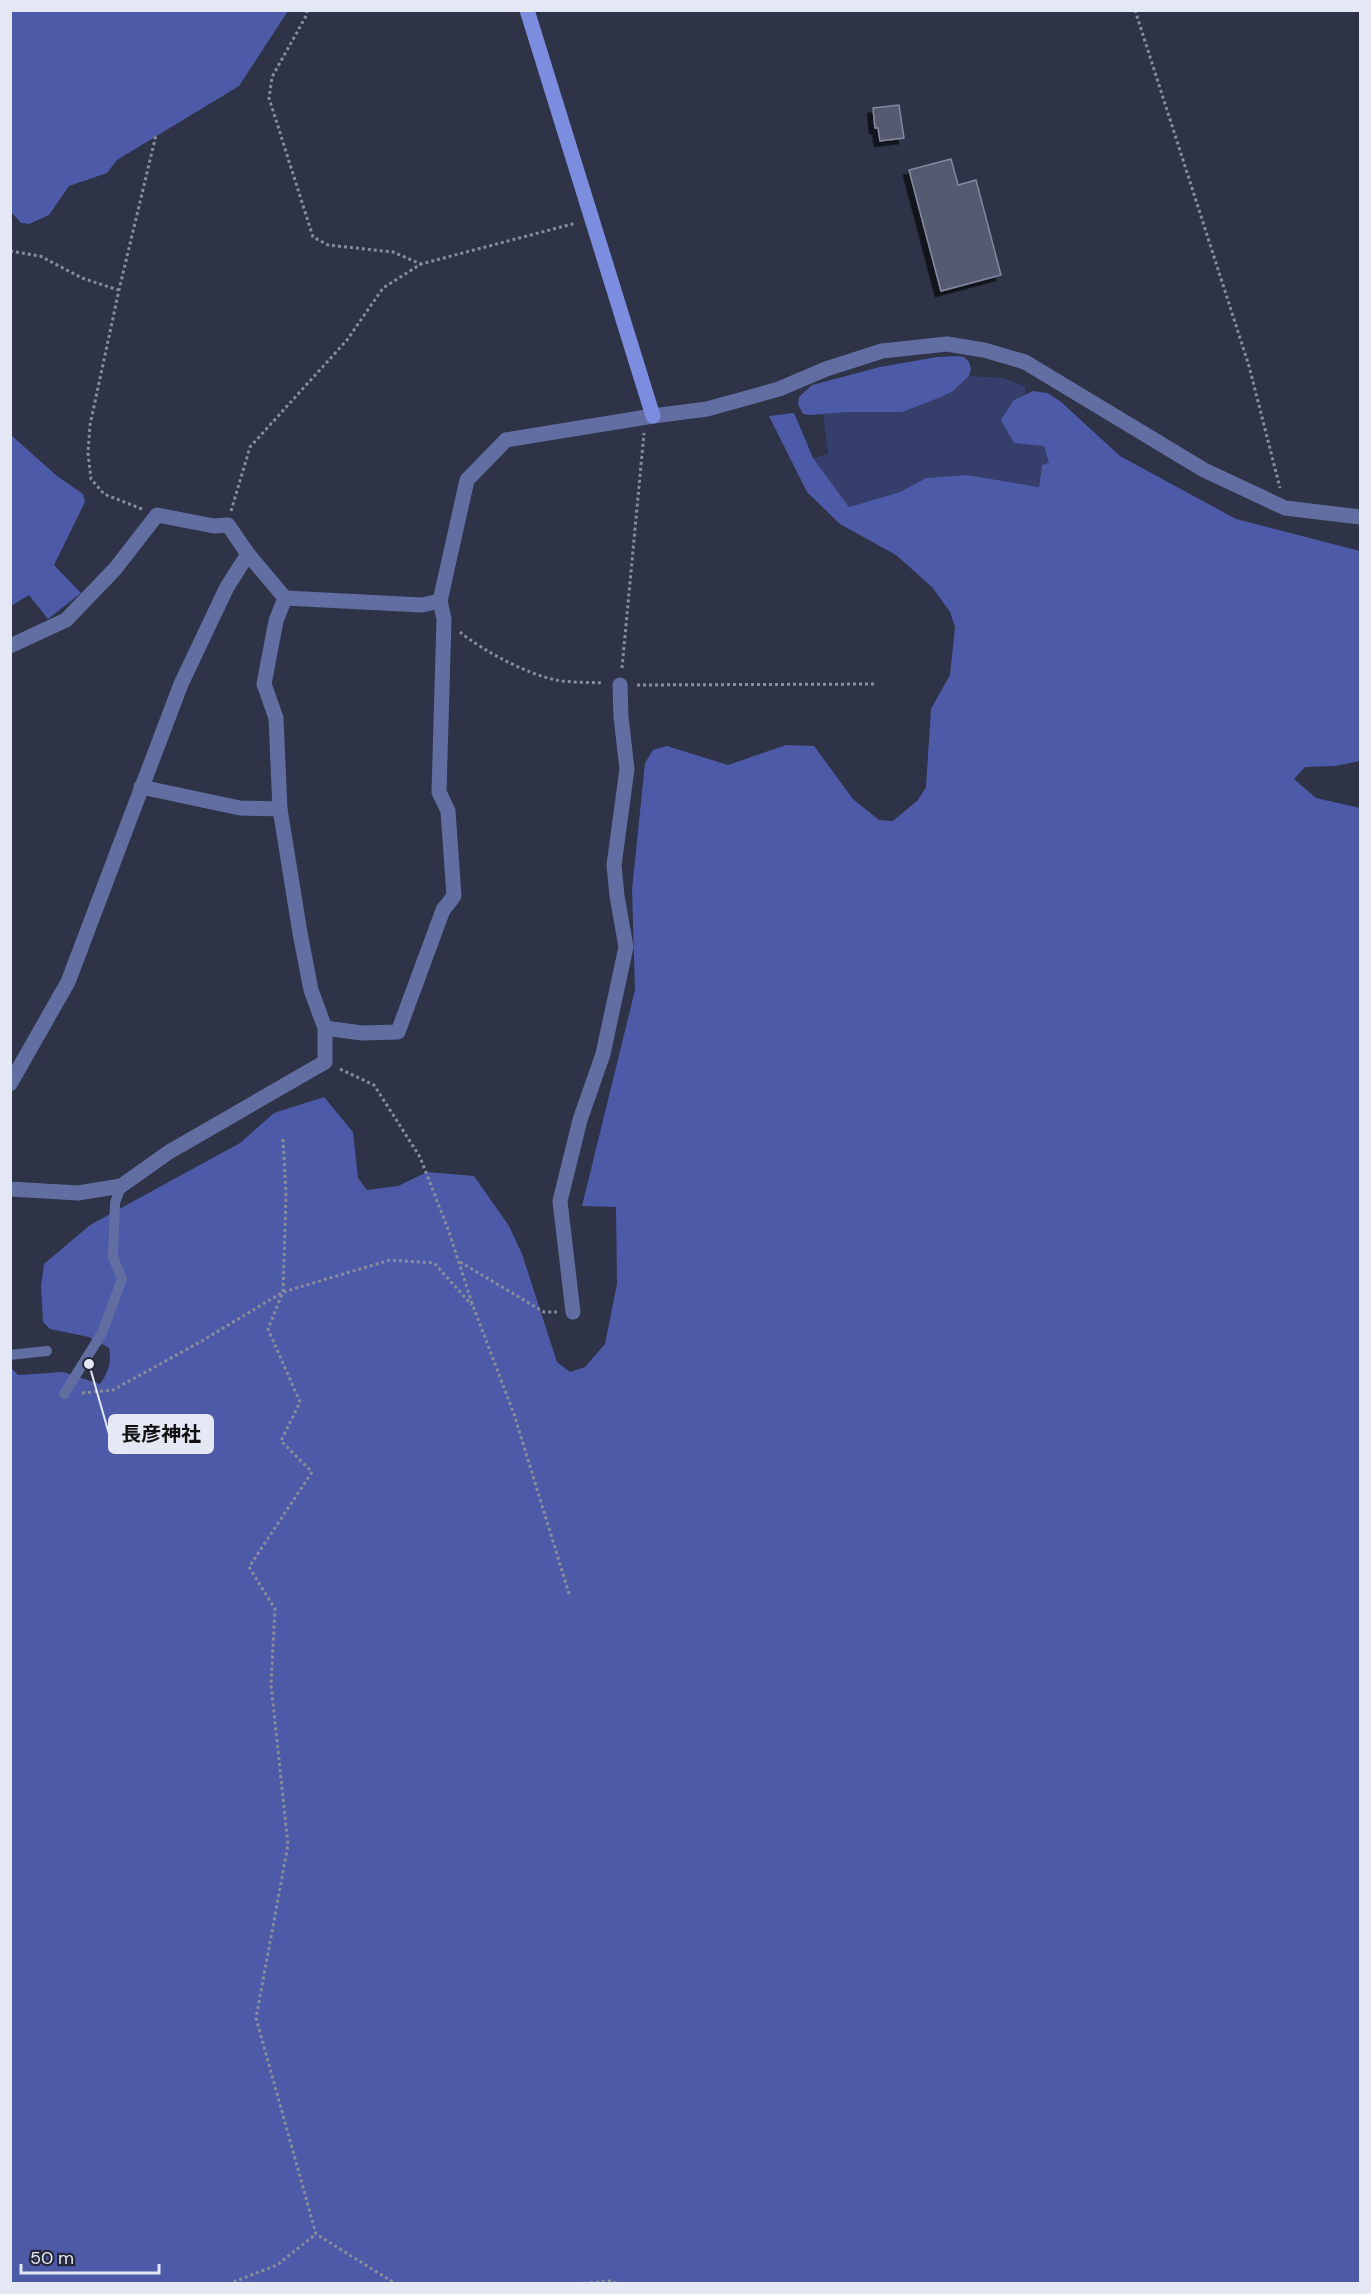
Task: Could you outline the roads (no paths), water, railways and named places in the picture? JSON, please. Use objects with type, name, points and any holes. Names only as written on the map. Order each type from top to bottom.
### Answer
[{"type":"street","points":[[527,10],[653,416]]},
{"type":"street","points":[[325,1028],[362,1034],[398,1032],[443,910],[454,896],[448,811],[439,792],[444,620],[440,601],[467,480],[506,440],[707,409],[779,389],[826,369],[882,351],[947,344],[984,350],[1025,362],[1204,470],[1285,508],[1360,516]]},
{"type":"street","points":[[10,646],[66,620],[115,569],[157,515],[214,526],[228,525],[248,554],[285,598],[422,605],[440,601]]},
{"type":"street","points":[[10,1084],[68,982],[181,684],[227,587],[248,554]]},
{"type":"street","points":[[10,1190],[78,1193],[121,1186],[169,1152],[325,1062],[325,1028],[309,979],[280,809],[276,718],[264,684],[276,621],[285,598]]},
{"type":"street","points":[[573,1312],[560,1201],[580,1120],[603,1054],[626,947],[616,896],[614,865],[627,769],[620,684]]},
{"type":"street","points":[[141,787],[240,808],[280,809]]},
{"type":"lane","points":[[64,1394],[102,1333],[122,1279],[113,1257],[115,1203],[121,1186]]},
{"type":"lane","points":[[10,1355],[47,1351]]},
{"type":"place","name":"長彦神社","points":[[89,1364]]}]
